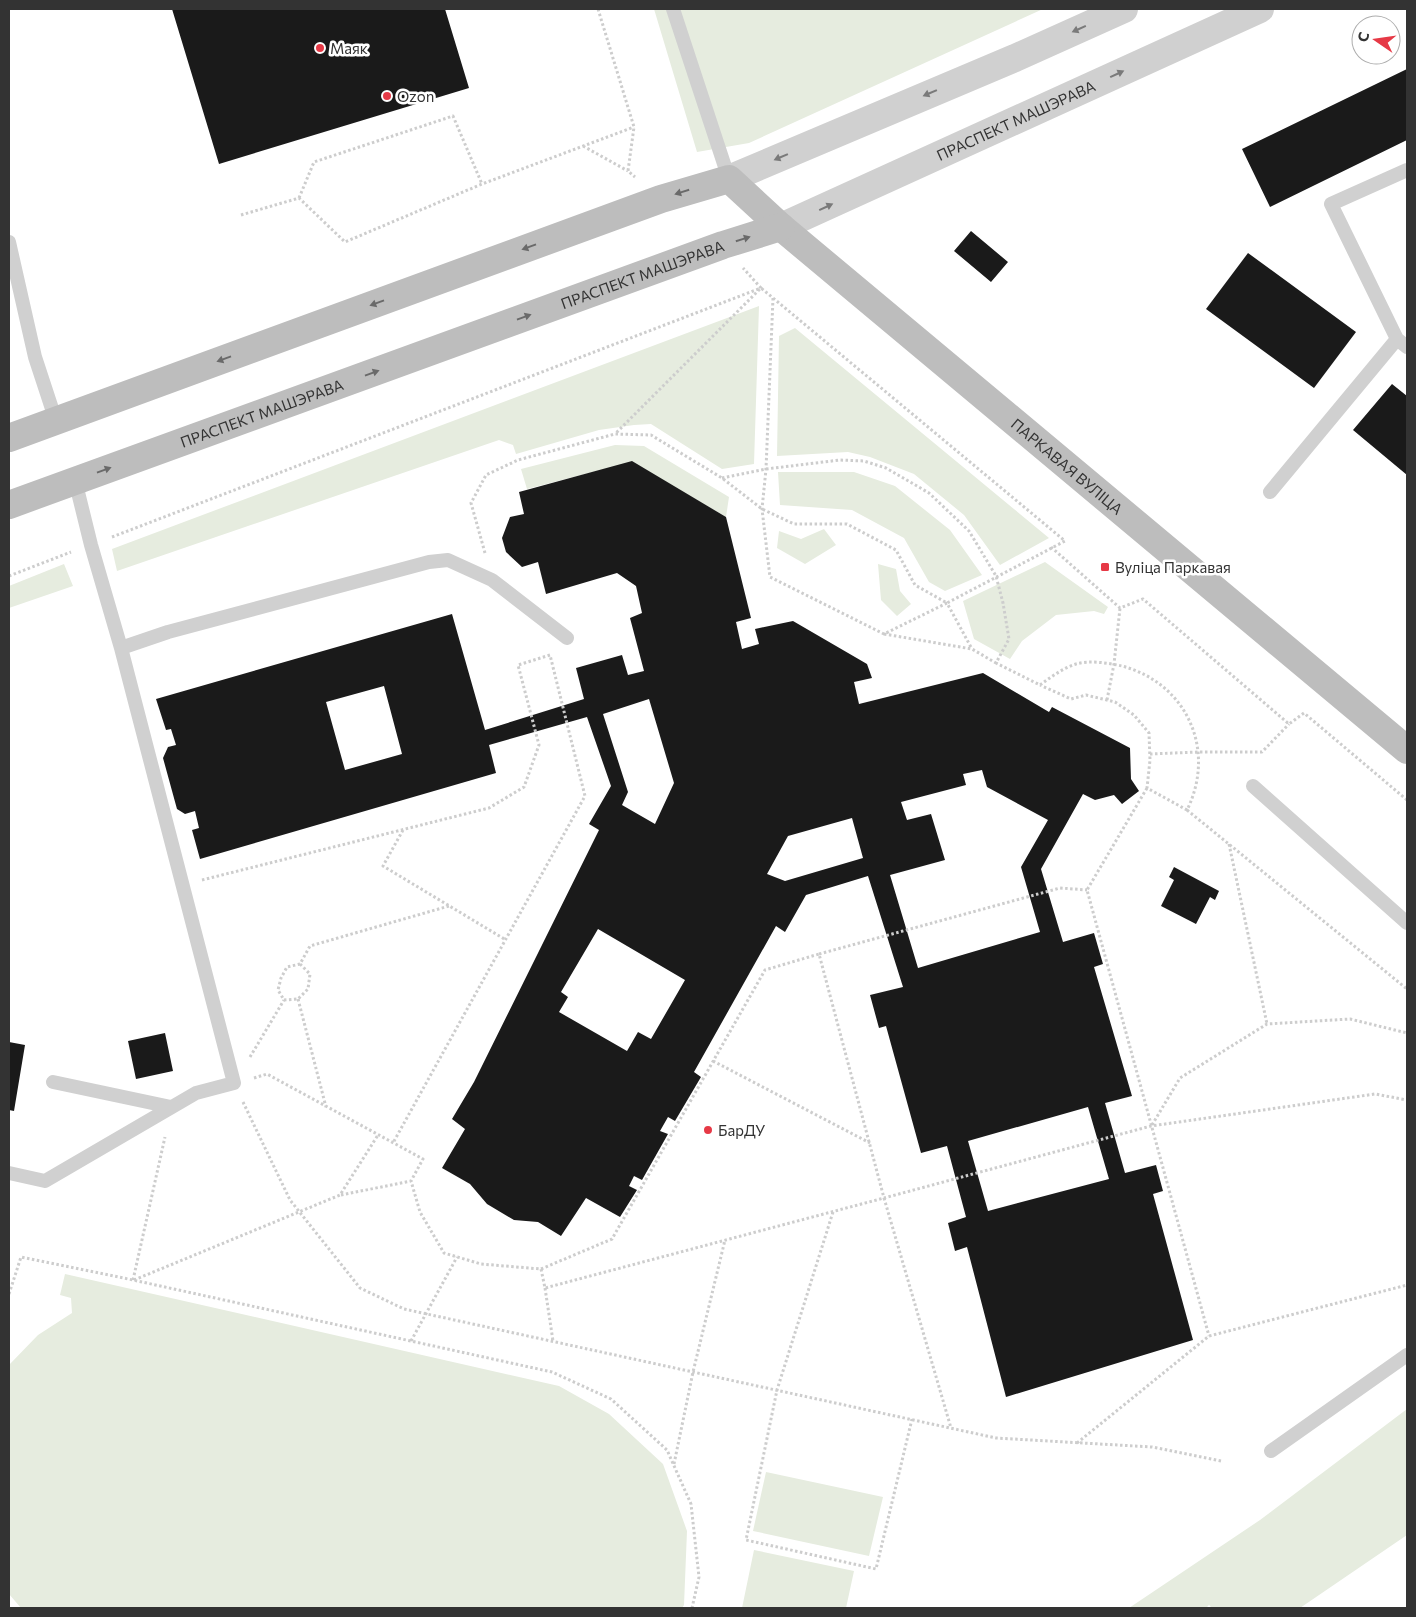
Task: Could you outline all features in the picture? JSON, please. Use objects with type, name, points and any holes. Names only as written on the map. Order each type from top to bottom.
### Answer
[{"type":"main road","points":[[9,438],[661,199],[729,178]]},
{"type":"main road","name":"ПАРКАВАЯ ВУЛІЦА","points":[[729,178],[781,227],[1407,750]]},
{"type":"main road","name":"ПРАСПЕКТ МАШЭРАВА","points":[[9,505],[723,245],[781,227]]},
{"type":"street","points":[[729,178],[1006,62],[1124,9]]},
{"type":"street","name":"ПРАСПЕКТ МАШЭРАВА","points":[[781,227],[1260,9]]},
{"type":"lane","points":[[673,9],[729,178]]},
{"type":"lane","points":[[1270,492],[1402,343],[1331,204],[1407,170]]},
{"type":"lane","points":[[9,242],[35,357],[56,421]]},
{"type":"lane","points":[[9,1173],[45,1180],[196,1093],[234,1084],[121,648],[91,545],[75,480]]},
{"type":"lane","points":[[121,648],[168,632],[429,562],[448,560],[492,580],[567,638]]},
{"type":"lane","points":[[1253,786],[1407,922]]},
{"type":"lane","points":[[53,1082],[171,1107]]},
{"type":"lane","points":[[1271,1451],[1407,1355]]},
{"type":"path","points":[[598,9],[634,127],[628,171]]},
{"type":"path","points":[[299,198],[314,162],[453,116],[482,184]]},
{"type":"path","points":[[299,198],[345,242],[482,184],[634,127]]},
{"type":"path","points":[[583,146],[628,171],[661,199]]},
{"type":"path","points":[[241,215],[299,198]]},
{"type":"path","points":[[723,245],[761,288],[1065,541],[884,634]]},
{"type":"path","points":[[615,434],[761,288]]},
{"type":"path","points":[[9,576],[761,288]]},
{"type":"path","points":[[773,297],[766,468],[762,509],[770,577],[884,634],[972,649],[996,663],[1071,699],[1086,696],[1115,702],[1134,715],[1149,733],[1150,754],[1147,788],[1087,890],[1209,1336]]},
{"type":"path","points":[[492,580],[471,503],[486,475],[518,460],[615,434],[651,435],[722,478],[762,509],[794,524],[847,524],[896,550],[914,585],[947,603],[972,649]]},
{"type":"path","points":[[722,478],[766,468],[840,460],[864,461],[886,468],[929,493],[969,530],[996,576],[1009,639],[996,663]]},
{"type":"path","points":[[1051,547],[1120,608]]},
{"type":"path","points":[[1120,608],[1143,599],[1289,724]]},
{"type":"path","points":[[1107,700],[1114,664],[1120,608]]},
{"type":"path","points":[[182,885],[489,808],[524,787],[539,745],[518,665],[550,655],[585,796],[393,1143]]},
{"type":"path","points":[[1040,685],[1058,673],[1077,664],[1097,662],[1133,669],[1150,677],[1167,689],[1183,708],[1192,726],[1198,752],[1198,774],[1192,800],[1187,810]]},
{"type":"path","points":[[1150,754],[1262,752],[1289,724],[1304,713],[1407,800]]},
{"type":"path","points":[[1147,788],[1187,810],[1407,989]]},
{"type":"path","points":[[404,829],[383,866],[506,940]]},
{"type":"path","points":[[1229,844],[1267,1024]]},
{"type":"path","points":[[234,1084],[267,1074],[423,1159],[411,1181],[420,1212],[444,1253],[481,1264],[541,1269],[612,1239],[765,970],[1060,888],[1087,890]]},
{"type":"path","points":[[284,1000],[278,990],[281,978],[287,968],[300,964],[310,946],[449,906]]},
{"type":"path","points":[[819,954],[884,1198],[952,1428]]},
{"type":"path","points":[[284,1000],[298,999],[308,989],[310,974],[300,964]]},
{"type":"path","points":[[298,999],[326,1107]]},
{"type":"path","points":[[234,1084],[284,1000]]},
{"type":"path","points":[[1151,1126],[1180,1078],[1267,1024],[1350,1019],[1407,1033]]},
{"type":"path","points":[[713,1061],[870,1143]]},
{"type":"path","points":[[234,1084],[290,1200],[360,1288],[404,1309],[996,1438],[1152,1448],[1221,1461]]},
{"type":"path","points":[[545,1288],[1151,1126],[1375,1094],[1407,1100]]},
{"type":"path","points":[[133,1280],[171,1107]]},
{"type":"path","points":[[340,1195],[378,1135]]},
{"type":"path","points":[[133,1280],[340,1195],[411,1181]]},
{"type":"path","points":[[834,1212],[777,1390],[746,1540],[876,1569],[912,1419]]},
{"type":"path","points":[[674,1465],[693,1372],[725,1240]]},
{"type":"path","points":[[411,1341],[457,1257]]},
{"type":"path","points":[[9,1294],[21,1258],[133,1280],[552,1372],[611,1399],[667,1450],[691,1504],[699,1577],[692,1608]]},
{"type":"path","points":[[541,1269],[553,1341]]},
{"type":"path","points":[[1077,1443],[1209,1336],[1407,1285]]},
{"type":"shaded area","points":[[654,9],[1043,9],[749,143],[697,152]]},
{"type":"shaded area","points":[[759,306],[754,464],[722,469],[651,424],[599,430],[516,454],[513,445],[499,440],[117,571],[112,549]]},
{"type":"shaded area","points":[[795,328],[1049,538],[1000,565],[964,515],[914,474],[870,457],[848,452],[777,456],[779,336]]},
{"type":"shaded area","points":[[615,445],[644,446],[729,497],[726,517],[632,462],[527,489],[521,469]]},
{"type":"shaded area","points":[[778,472],[854,472],[895,486],[950,530],[982,575],[945,591],[929,582],[904,538],[852,510],[780,505]]},
{"type":"shaded area","points":[[824,529],[836,545],[805,564],[777,548],[779,531],[801,539]]},
{"type":"shaded area","points":[[1045,562],[1108,607],[1104,614],[1094,611],[1056,615],[1022,641],[1010,659],[974,639],[963,601]]},
{"type":"shaded area","points":[[64,564],[73,586],[9,608],[9,586]]},
{"type":"shaded area","points":[[878,564],[896,569],[900,591],[911,604],[897,616],[881,600]]},
{"type":"shaded area","points":[[65,1274],[559,1386],[609,1414],[663,1464],[687,1531],[684,1605],[682,1608],[21,1608],[9,1594],[9,1365],[38,1335],[72,1313],[71,1298],[60,1295]]},
{"type":"shaded area","points":[[1407,1409],[1407,1535],[1300,1608],[1212,1608],[1209,1605],[1206,1608],[1129,1608],[1260,1520]]},
{"type":"shaded area","points":[[766,1472],[883,1497],[869,1556],[753,1531]]},
{"type":"shaded area","points":[[754,1550],[854,1571],[846,1608],[742,1608]]},
{"type":"building","name":"Маяк","points":[[172,9],[445,9],[469,88],[219,164]]},
{"type":"building","points":[[1407,69],[1407,140],[1270,207],[1242,149]]},
{"type":"building","points":[[971,231],[1008,262],[991,282],[954,251]]},
{"type":"building","points":[[1248,253],[1356,332],[1314,388],[1206,309]]},
{"type":"building","points":[[1392,384],[1407,396],[1407,475],[1353,430]]},
{"type":"building","points":[[632,461],[726,517],[751,618],[736,622],[742,649],[759,644],[755,629],[793,621],[867,664],[872,678],[854,682],[859,704],[983,673],[1049,712],[1052,707],[1130,748],[1131,779],[1139,791],[1122,804],[1114,795],[1095,800],[1083,794],[1041,869],[1063,942],[1094,933],[1103,964],[1094,967],[1132,1096],[1105,1103],[1125,1173],[1156,1165],[1163,1191],[1153,1194],[1193,1340],[1006,1397],[967,1247],[955,1251],[948,1223],[966,1217],[947,1146],[921,1153],[886,1026],[879,1028],[870,995],[903,987],[868,876],[806,895],[785,932],[776,926],[694,1072],[701,1077],[675,1121],[668,1117],[660,1131],[668,1134],[642,1180],[634,1176],[629,1186],[637,1190],[620,1217],[586,1198],[561,1236],[538,1222],[514,1220],[487,1204],[470,1184],[442,1168],[465,1129],[452,1119],[474,1082],[599,830],[589,824],[611,786],[587,717],[489,745],[496,773],[200,859],[192,830],[199,828],[195,811],[185,814],[177,809],[163,758],[168,747],[176,745],[171,729],[166,730],[156,699],[452,614],[485,730],[584,699],[576,668],[622,655],[628,675],[644,671],[630,618],[642,613],[636,586],[617,573],[546,594],[538,562],[522,567],[506,552],[502,538],[510,517],[524,514],[519,492]],"holes":[[[384,686],[402,754],[345,770],[326,702]],[[649,699],[674,783],[655,824],[622,805],[628,792],[603,714]],[[982,770],[987,787],[1048,820],[1021,867],[1040,932],[918,968],[890,875],[945,860],[931,814],[907,820],[901,802],[966,785],[963,774]],[[852,818],[863,858],[785,881],[767,874],[788,836]],[[598,929],[685,980],[651,1039],[638,1032],[627,1051],[559,1012],[568,997],[561,992]],[[1088,1107],[1109,1179],[988,1211],[968,1141]]]},
{"type":"building","points":[[1174,867],[1219,891],[1215,900],[1210,897],[1196,924],[1161,906],[1174,880],[1169,877]]},
{"type":"building","points":[[165,1033],[173,1071],[136,1079],[128,1041]]},
{"type":"building","points":[[9,1042],[25,1045],[14,1111],[9,1110]]},
{"type":"place","name":"Маяк","points":[[320,48]]},
{"type":"place","name":"Ozon","points":[[387,96]]},
{"type":"place","name":"Вуліца Паркавая","points":[[1105,567]]},
{"type":"place","name":"БарДУ","points":[[708,1130]]}]
